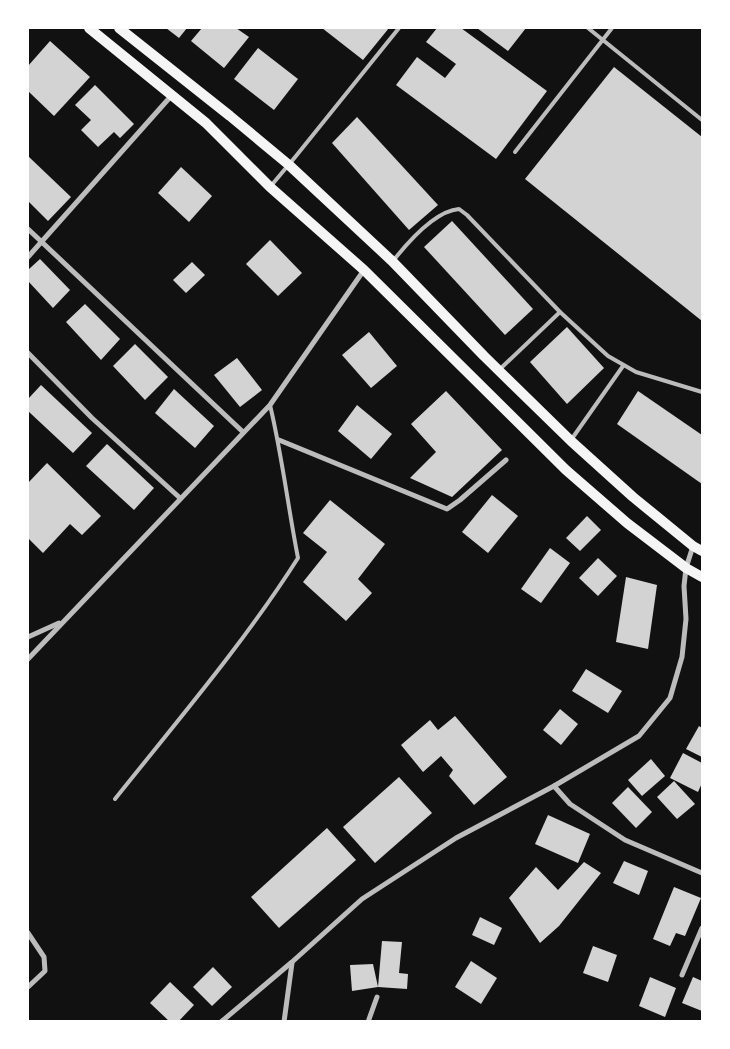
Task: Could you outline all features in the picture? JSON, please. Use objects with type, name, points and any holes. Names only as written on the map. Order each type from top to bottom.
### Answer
[{"type":"main road","points":[[89,28],[206,123],[270,187],[364,270],[566,470],[627,523],[686,568],[702,577]]},
{"type":"main road","points":[[119,28],[289,165],[392,261],[570,441],[692,546],[702,551]]},
{"type":"street","points":[[28,257],[172,95]]},
{"type":"street","points":[[28,229],[243,432]]},
{"type":"street","points":[[28,658],[270,405],[364,270]]},
{"type":"street","points":[[28,353],[92,418],[180,498]]},
{"type":"street","points":[[278,440],[447,509],[506,460]]},
{"type":"street","points":[[220,1022],[292,962],[362,899],[456,838],[554,786],[639,736],[670,698],[682,657],[686,619],[684,586],[686,568],[692,546]]},
{"type":"street","points":[[28,637],[63,621]]},
{"type":"street","points":[[554,786],[570,804],[625,840],[702,873]]},
{"type":"street","points":[[682,975],[702,928]]},
{"type":"street","points":[[28,933],[44,956],[45,971],[28,987]]},
{"type":"street","points":[[284,1022],[292,962]]},
{"type":"street","points":[[368,1022],[377,997]]},
{"type":"lane","points":[[270,187],[399,28]]},
{"type":"lane","points":[[588,28],[702,120]]},
{"type":"lane","points":[[515,152],[612,28]]},
{"type":"lane","points":[[392,261],[427,225],[449,210],[459,209],[593,345],[623,366],[650,377],[702,392]]},
{"type":"lane","points":[[499,371],[560,312]]},
{"type":"lane","points":[[570,441],[623,366]]},
{"type":"lane","points":[[115,799],[242,639],[298,558],[288,508],[278,440],[270,405]]},
{"type":"building","points":[[166,28],[187,28],[179,38]]},
{"type":"building","points":[[202,28],[236,28],[249,37],[224,68],[191,41]]},
{"type":"building","points":[[322,28],[389,28],[363,60]]},
{"type":"building","points":[[437,28],[461,28],[547,91],[496,159],[396,85],[417,57],[445,78],[456,64],[426,42]]},
{"type":"building","points":[[477,28],[526,28],[508,51]]},
{"type":"building","points":[[50,41],[90,77],[54,116],[28,91],[28,66]]},
{"type":"building","points":[[258,48],[298,79],[274,110],[234,79]]},
{"type":"building","points":[[614,67],[702,137],[702,321],[525,179]]},
{"type":"building","points":[[95,85],[134,124],[120,138],[114,132],[98,147],[81,130],[91,120],[75,105]]},
{"type":"building","points":[[357,117],[438,205],[409,230],[332,143]]},
{"type":"building","points":[[28,156],[71,197],[48,221],[28,201]]},
{"type":"building","points":[[181,167],[212,196],[189,222],[158,193]]},
{"type":"building","points":[[452,221],[533,309],[505,335],[424,247]]},
{"type":"building","points":[[270,240],[302,273],[278,296],[246,264]]},
{"type":"building","points":[[40,259],[70,290],[53,308],[28,281],[28,270]]},
{"type":"building","points":[[192,262],[205,275],[186,293],[173,280]]},
{"type":"building","points":[[85,304],[120,339],[101,360],[66,322]]},
{"type":"building","points":[[567,327],[604,368],[567,404],[530,362]]},
{"type":"building","points":[[369,332],[397,366],[371,388],[342,355]]},
{"type":"building","points":[[135,344],[168,377],[145,400],[113,366]]},
{"type":"building","points":[[237,358],[262,390],[240,407],[214,375]]},
{"type":"building","points":[[41,385],[92,433],[73,453],[28,411],[28,399]]},
{"type":"building","points":[[174,389],[214,426],[195,448],[155,413]]},
{"type":"building","points":[[446,391],[502,450],[452,497],[410,478],[436,452],[411,424]]},
{"type":"building","points":[[638,391],[702,435],[702,484],[617,424]]},
{"type":"building","points":[[357,405],[392,434],[371,459],[338,431]]},
{"type":"building","points":[[107,444],[154,488],[134,510],[86,466]]},
{"type":"building","points":[[47,463],[101,516],[82,535],[70,524],[43,553],[28,538],[28,483]]},
{"type":"building","points":[[492,495],[518,516],[488,553],[462,532]]},
{"type":"building","points":[[330,500],[385,544],[358,579],[372,593],[346,621],[303,582],[327,552],[303,533]]},
{"type":"building","points":[[587,516],[601,530],[580,551],[566,538]]},
{"type":"building","points":[[550,548],[570,563],[541,603],[521,589]]},
{"type":"building","points":[[598,558],[617,576],[598,596],[579,578]]},
{"type":"building","points":[[626,577],[657,585],[648,649],[616,642]]},
{"type":"building","points":[[586,669],[622,691],[608,713],[572,691]]},
{"type":"building","points":[[560,709],[578,724],[561,745],[543,730]]},
{"type":"building","points":[[455,716],[507,777],[474,805],[449,776],[453,770],[441,756],[423,772],[401,745],[430,720],[438,730]]},
{"type":"building","points":[[699,726],[702,728],[702,757],[686,749]]},
{"type":"building","points":[[683,753],[702,763],[702,783],[698,792],[670,778]]},
{"type":"building","points":[[651,759],[665,776],[642,796],[628,780]]},
{"type":"building","points":[[399,777],[432,813],[375,863],[343,827]]},
{"type":"building","points":[[674,781],[695,804],[677,819],[657,797]]},
{"type":"building","points":[[628,787],[652,812],[636,828],[612,803]]},
{"type":"building","points":[[548,815],[590,834],[578,863],[535,844]]},
{"type":"building","points":[[327,828],[356,860],[279,928],[251,897]]},
{"type":"building","points":[[624,861],[648,871],[639,895],[613,883]]},
{"type":"building","points":[[584,862],[601,873],[559,926],[540,943],[509,898],[536,867],[558,890]]},
{"type":"building","points":[[674,887],[701,898],[685,936],[676,933],[670,946],[653,939]]},
{"type":"building","points":[[480,917],[502,928],[494,945],[472,935]]},
{"type":"building","points":[[382,941],[402,942],[399,973],[408,974],[407,989],[378,987]]},
{"type":"building","points":[[593,946],[617,955],[608,982],[583,973]]},
{"type":"building","points":[[471,961],[497,978],[481,1004],[455,987]]},
{"type":"building","points":[[373,964],[378,987],[352,991],[350,965]]},
{"type":"building","points":[[213,967],[232,987],[212,1006],[193,987]]},
{"type":"building","points":[[650,977],[676,988],[665,1017],[639,1006]]},
{"type":"building","points":[[693,977],[702,981],[702,1011],[682,1003]]},
{"type":"building","points":[[170,982],[194,1005],[178,1022],[170,1022],[150,1003]]}]
